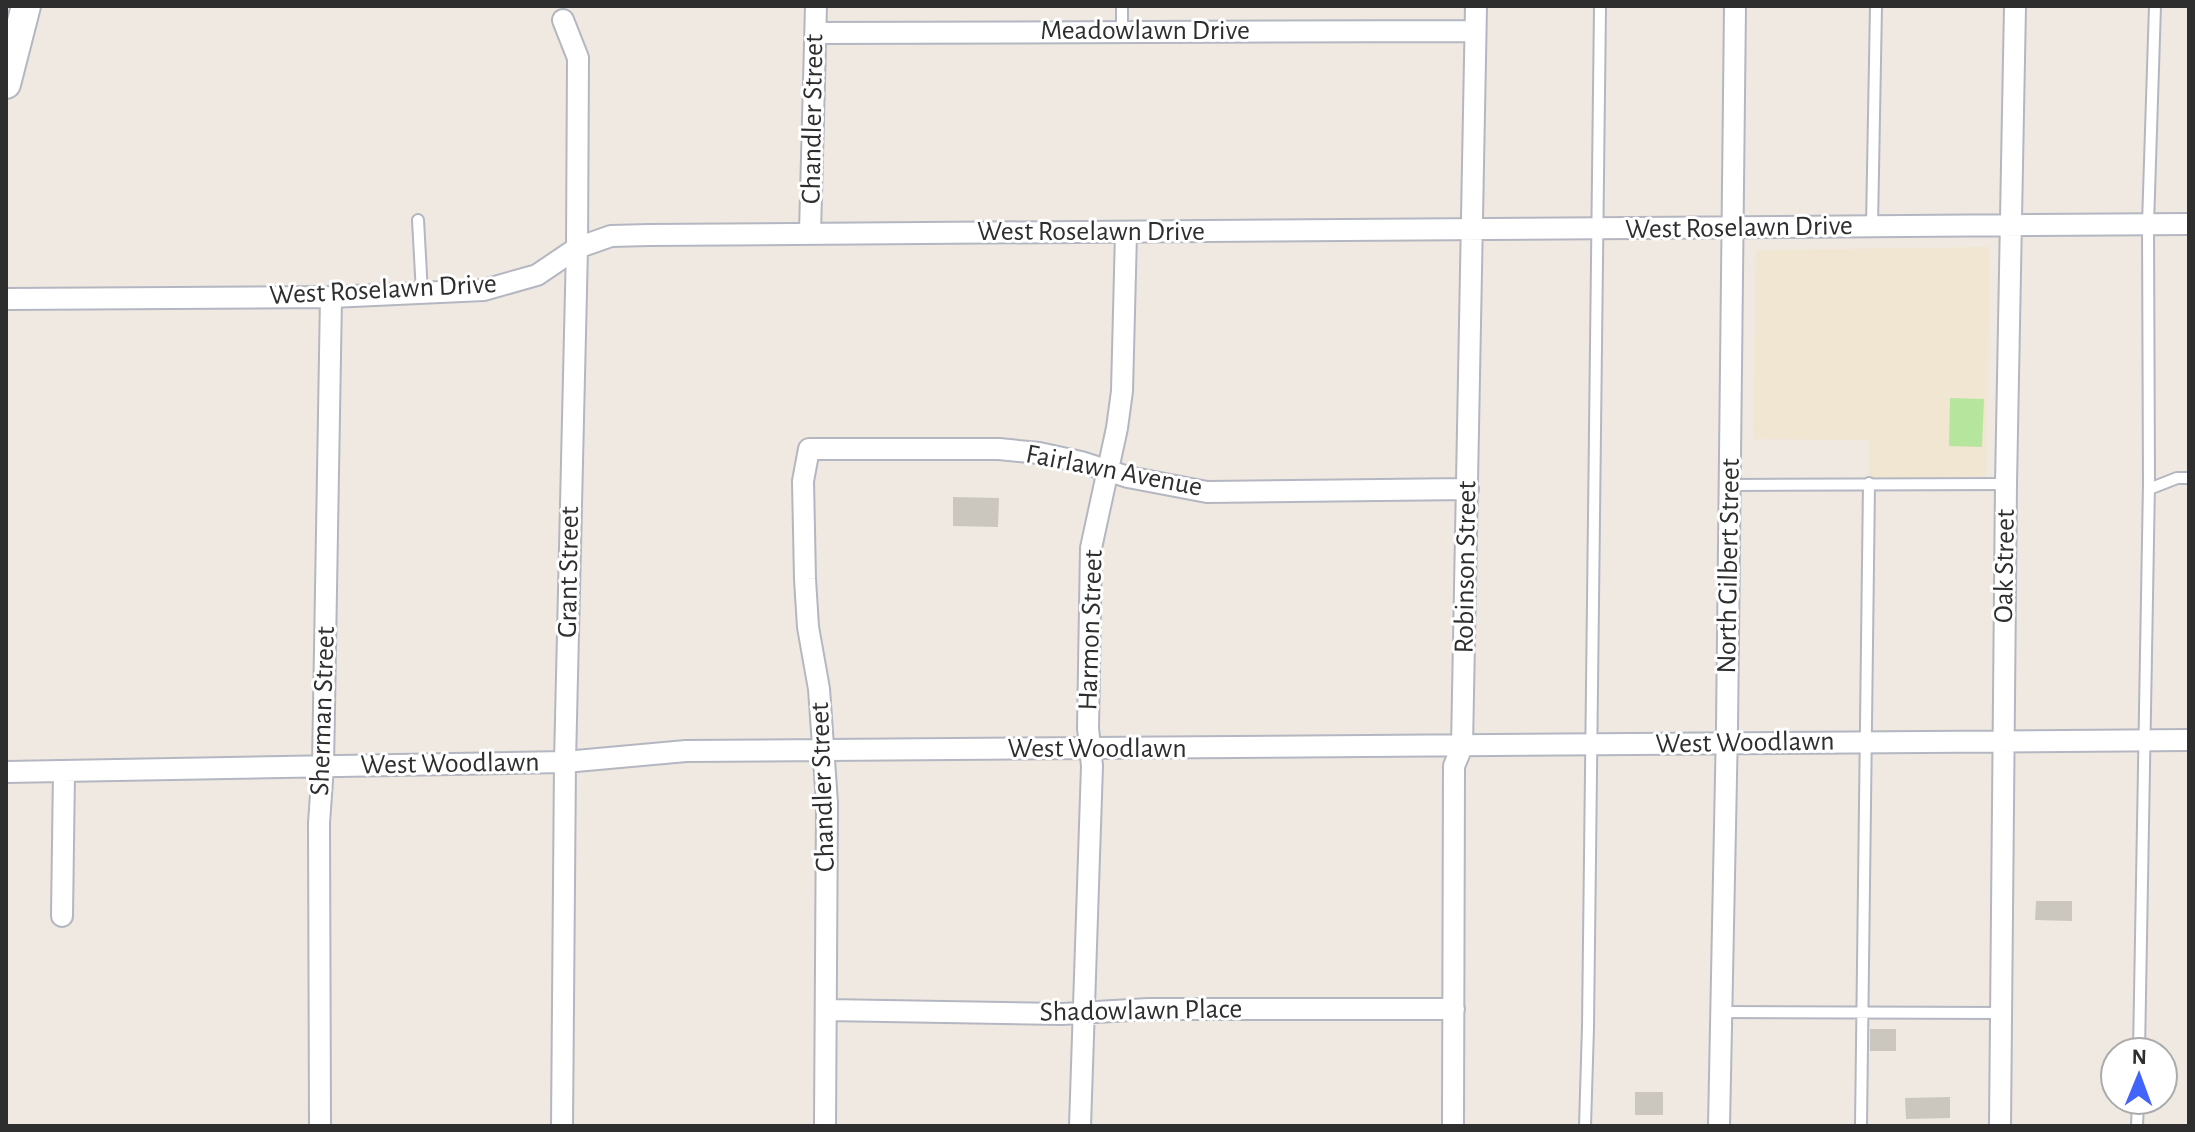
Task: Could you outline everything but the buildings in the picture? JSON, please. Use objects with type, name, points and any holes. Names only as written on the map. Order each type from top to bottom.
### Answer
[{"type":"street","points":[[6,84],[26,6]]},
{"type":"street","name":"Chandler Street","points":[[810,232],[816,6]]},
{"type":"street","name":"Robinson Street","points":[[1453,1126],[1454,766],[1462,747],[1476,6]]},
{"type":"street","name":"North Gilbert Street","points":[[1719,1126],[1727,744],[1735,6]]},
{"type":"street","name":"Oak Street","points":[[2000,1126],[2006,484],[2015,6]]},
{"type":"street","name":"Grant Street","points":[[562,1126],[565,762],[577,248],[578,58],[563,20]]},
{"type":"street","name":"Meadowlawn Drive","points":[[816,33],[1475,31]]},
{"type":"street","name":"West Roselawn Drive","points":[[6,299],[331,297],[484,290],[537,275],[577,248],[611,236],[810,232],[1126,233],[2189,224]]},
{"type":"street","name":"Harmon Street","points":[[1080,1126],[1092,781],[1088,728],[1091,548],[1122,391],[1126,233]]},
{"type":"street","name":"Sherman Street","points":[[320,1126],[319,823],[323,766],[331,297]]},
{"type":"street","name":"Chandler Street","points":[[809,449],[803,481],[805,579],[808,627],[819,689],[827,803],[825,1126]]},
{"type":"street","name":"Fairlawn Avenue","points":[[809,449],[999,449],[1039,453],[1128,477],[1207,492],[1468,489]]},
{"type":"street","name":"West Woodlawn","points":[[6,772],[565,762],[686,751],[2189,740]]},
{"type":"street","points":[[62,916],[64,771]]},
{"type":"street","name":"Shadowlawn Place","points":[[827,1010],[1083,1013],[1148,1009],[1454,1009]]},
{"type":"lane","points":[[1122,6],[1122,31]]},
{"type":"lane","points":[[1585,1126],[1600,6]]},
{"type":"lane","points":[[1872,226],[1876,6]]},
{"type":"lane","points":[[2139,1036],[2149,489],[2148,224],[2155,6]]},
{"type":"lane","points":[[418,220],[422,293]]},
{"type":"lane","points":[[2149,489],[2177,478],[2189,478]]},
{"type":"lane","points":[[1861,1126],[1869,483]]},
{"type":"lane","points":[[1730,485],[2006,484]]},
{"type":"lane","points":[[1721,1012],[2002,1013]]},
{"type":"shaded area","points":[[1990,247],[1986,484],[1869,483],[1869,440],[1753,439],[1756,250]]},
{"type":"green space","points":[[1950,398],[1984,399],[1982,447],[1949,446]]}]
